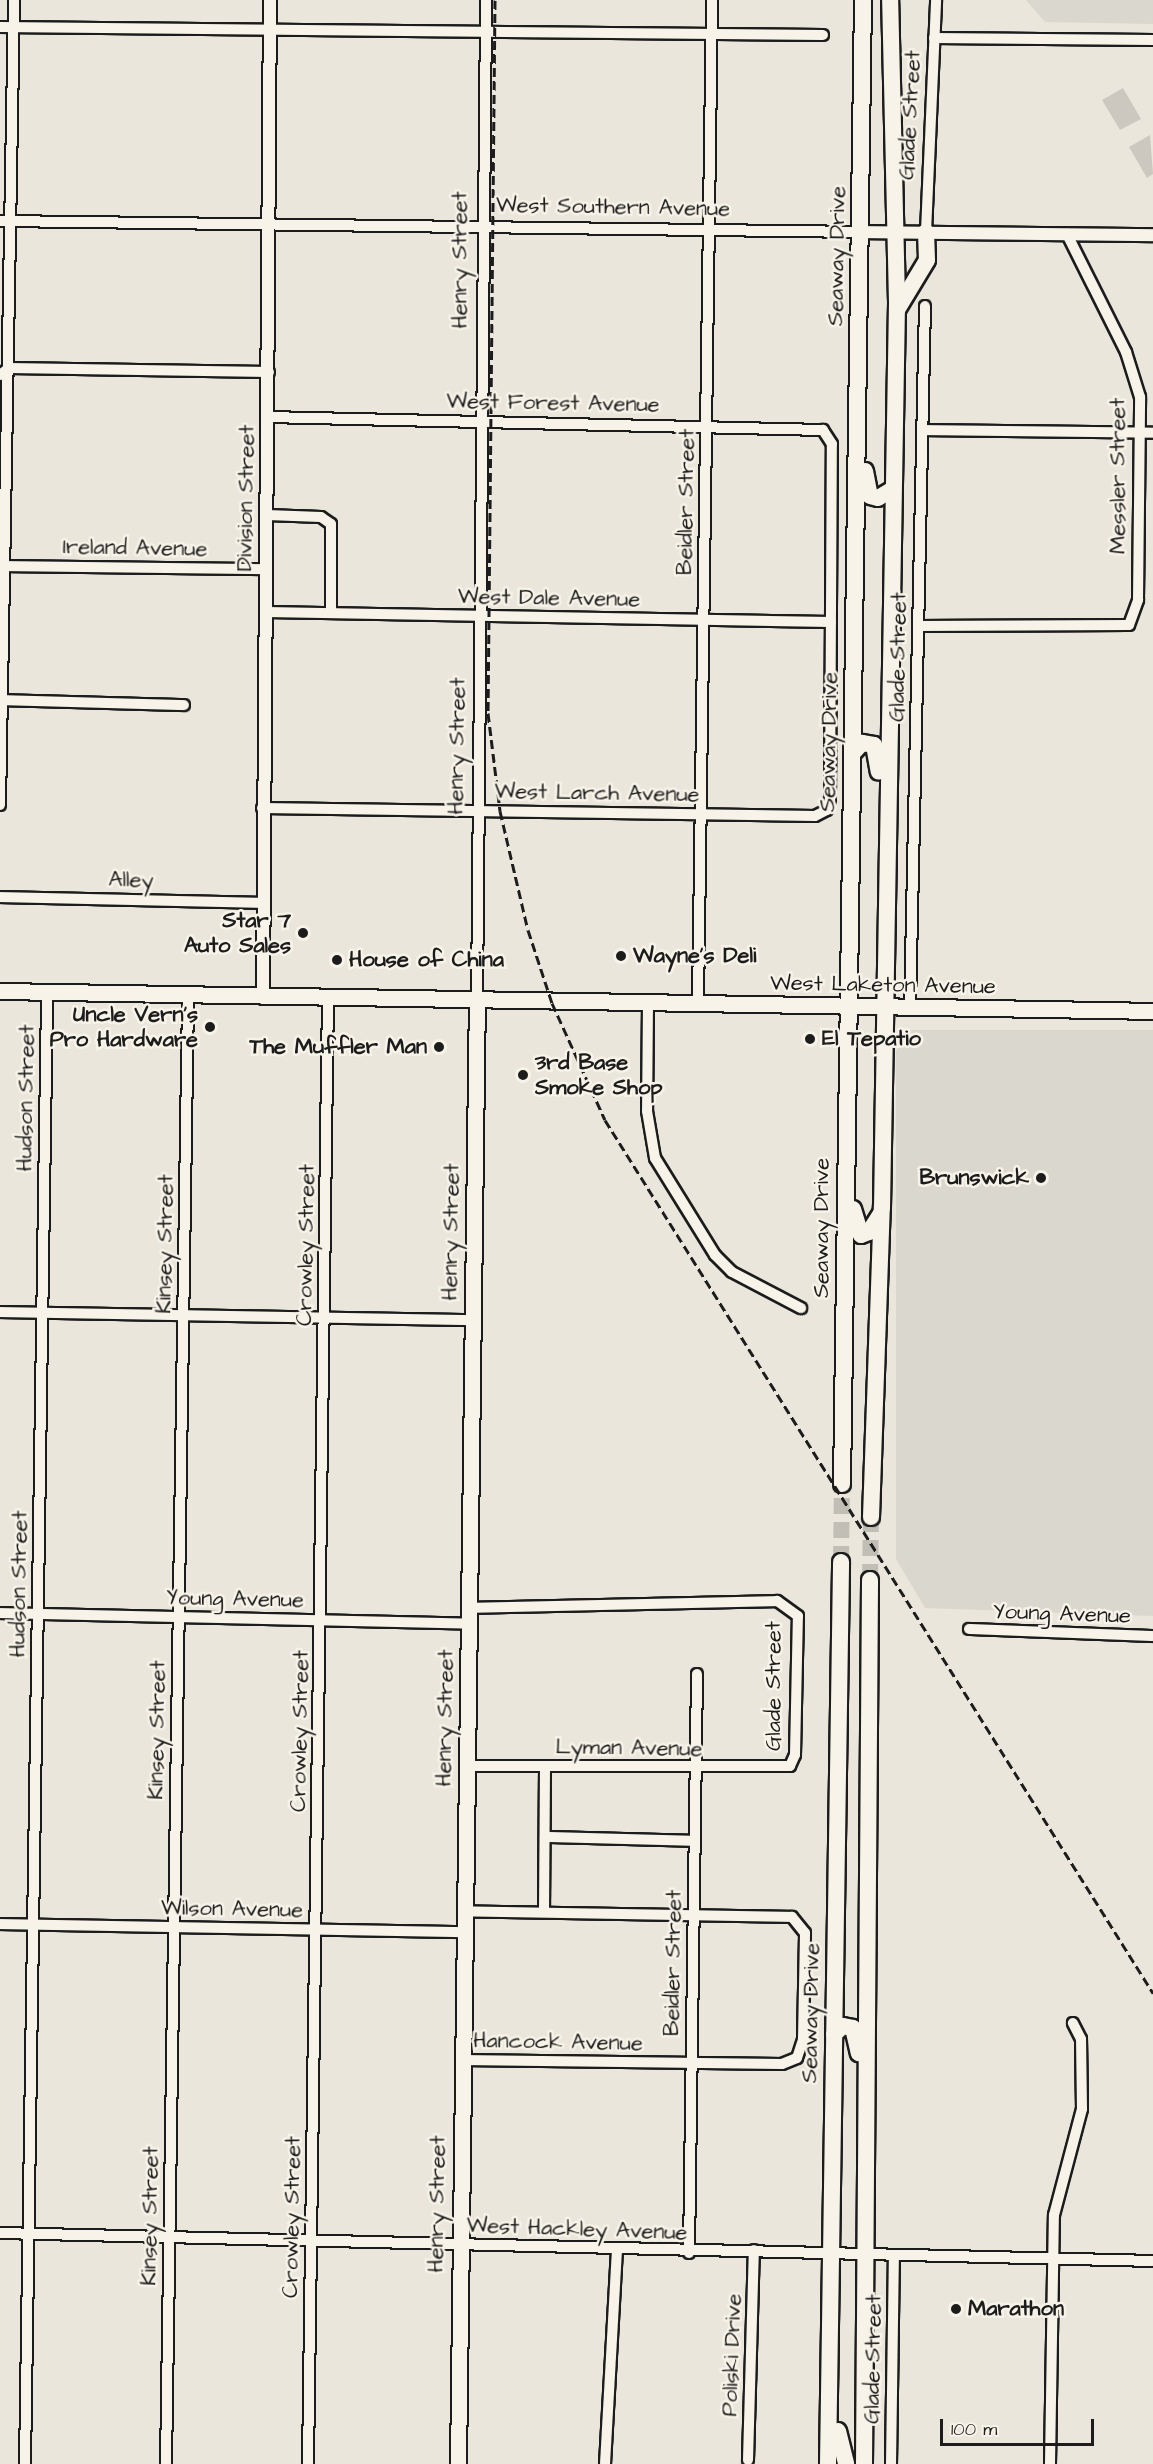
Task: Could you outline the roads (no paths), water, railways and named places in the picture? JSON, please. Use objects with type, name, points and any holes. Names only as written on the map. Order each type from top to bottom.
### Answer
[{"type":"highway","name":"Seaway Drive","points":[[842,1484],[863,0]]},
{"type":"highway","points":[[871,1517],[882,1208],[883,1008],[897,311],[890,0]]},
{"type":"highway","points":[[893,108],[901,56],[899,0]]},
{"type":"highway","points":[[897,311],[927,260],[926,232]]},
{"type":"highway","points":[[860,262],[867,277],[865,490],[878,498],[893,489]]},
{"type":"highway","points":[[852,754],[866,743],[879,755],[876,965],[884,982]]},
{"type":"highway","points":[[847,1032],[855,1050],[856,1232],[869,1232],[882,1208]]},
{"type":"highway","name":"Seaway Drive","points":[[828,2464],[829,2253],[841,1562]]},
{"type":"highway","points":[[862,2460],[866,2232],[870,1580]]},
{"type":"highway","points":[[834,2034],[850,2026],[859,2042],[859,2216],[866,2232]]},
{"type":"highway","points":[[830,2279],[838,2307],[838,2450],[846,2464]]},
{"type":"main road","name":"West Laketon Avenue","points":[[0,991],[263,998],[1153,1011]]},
{"type":"main road","name":"Henry Street","points":[[458,2464],[461,2060],[477,1001]]},
{"type":"street","points":[[0,806],[7,700],[1,681],[4,566],[2,529],[6,221],[14,0]]},
{"type":"street","name":"Division Street","points":[[263,998],[262,808],[267,515],[272,417],[269,372],[268,224],[270,0]]},
{"type":"street","name":"Henry Street","points":[[477,1001],[486,0]]},
{"type":"street","name":"Beidler Street","points":[[698,1004],[712,0]]},
{"type":"street","name":"Glade Street","points":[[926,232],[936,0]]},
{"type":"street","points":[[0,27],[823,35]]},
{"type":"street","points":[[934,38],[1153,40]]},
{"type":"street","name":"West Southern Avenue","points":[[6,221],[1153,235]]},
{"type":"street","name":"Messler Street","points":[[918,626],[1129,625],[1138,600],[1140,397],[1126,352],[1067,234]]},
{"type":"street","name":"Glade Street","points":[[910,1009],[925,306]]},
{"type":"street","points":[[5,372],[269,372]]},
{"type":"street","name":"West Forest Avenue","points":[[272,417],[813,426],[827,434],[832,444],[831,622]]},
{"type":"street","points":[[923,430],[1153,433]]},
{"type":"street","points":[[267,515],[321,517],[332,524],[331,613]]},
{"type":"street","name":"Ireland Avenue","points":[[4,566],[266,569]]},
{"type":"street","name":"West Dale Avenue","points":[[266,612],[831,622]]},
{"type":"street","name":"West Larch Avenue","points":[[262,808],[823,814],[830,799],[831,622]]},
{"type":"street","points":[[7,700],[184,705]]},
{"type":"street","name":"Alley","points":[[0,897],[262,903]]},
{"type":"street","name":"Hudson Street","points":[[25,2464],[47,992]]},
{"type":"street","name":"Kinsey Street","points":[[166,2464],[188,996]]},
{"type":"street","name":"Crowley Street","points":[[308,2464],[328,998]]},
{"type":"street","points":[[648,1003],[647,1112],[656,1158],[715,1255],[732,1272],[801,1308]]},
{"type":"street","points":[[0,1312],[472,1320]]},
{"type":"street","name":"Young Avenue","points":[[0,1613],[321,1620],[469,1616],[777,1601],[790,1607]]},
{"type":"street","name":"Glade Street","points":[[790,1607],[798,1616],[795,1755],[790,1766]]},
{"type":"street","name":"Young Avenue","points":[[969,1629],[1153,1636]]},
{"type":"street","name":"Beidler Street","points":[[689,2253],[697,1674]]},
{"type":"street","name":"Lyman Avenue","points":[[467,1766],[696,1768],[790,1766]]},
{"type":"street","points":[[544,1912],[545,1767]]},
{"type":"street","points":[[545,1838],[695,1840]]},
{"type":"street","points":[[464,1911],[694,1914]]},
{"type":"street","name":"Hancock Avenue","points":[[461,2060],[782,2064],[797,2058],[803,2039],[805,1933],[800,1922],[786,1916],[694,1914]]},
{"type":"street","name":"Wilson Avenue","points":[[0,1924],[463,1932]]},
{"type":"street","points":[[1050,2464],[1057,2197],[1082,2109],[1081,2039],[1073,2023]]},
{"type":"street","name":"West Hackley Avenue","points":[[0,2233],[459,2244],[689,2253],[754,2250],[1153,2261]]},
{"type":"street","points":[[605,2464],[617,2250]]},
{"type":"street","name":"Poliski Drive","points":[[748,2460],[754,2250]]},
{"type":"street","name":"Glade Street","points":[[891,2464],[894,2255]]},
{"type":"tunnel","points":[[841,1562],[842,1484]]},
{"type":"tunnel","points":[[870,1580],[871,1517]]},
{"type":"railway","points":[[495,0],[488,713],[500,811],[528,930],[552,1003],[605,1120],[1153,1993]]},
{"type":"place","name":"Star 7 Auto Sales","points":[[303,933]]},
{"type":"place","name":"Wayne's Deli","points":[[621,956]]},
{"type":"place","name":"House of China","points":[[337,960]]},
{"type":"place","name":"Uncle Vern's Pro Hardware","points":[[210,1027]]},
{"type":"place","name":"El Tepatio","points":[[810,1039]]},
{"type":"place","name":"The Muffler Man","points":[[439,1047]]},
{"type":"place","name":"3rd Base Smoke Shop","points":[[523,1075]]},
{"type":"place","name":"Brunswick","points":[[1041,1178]]},
{"type":"place","name":"Marathon","points":[[956,2309]]}]
